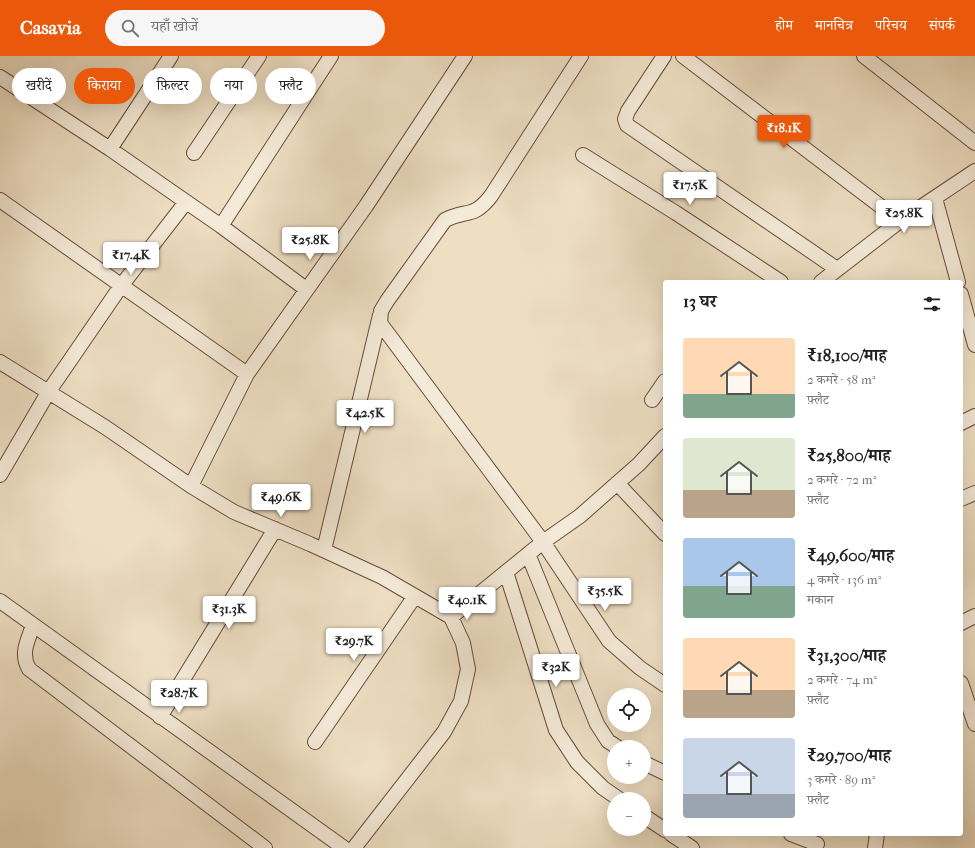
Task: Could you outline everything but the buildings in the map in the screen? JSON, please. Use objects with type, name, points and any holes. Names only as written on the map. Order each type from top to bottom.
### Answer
[{"type":"street","points":[[110,148],[172,56]]},
{"type":"street","points":[[194,153],[259,56]]},
{"type":"street","points":[[221,226],[331,56]]},
{"type":"street","points":[[191,486],[247,374],[366,206],[464,56]]},
{"type":"street","points":[[324,550],[381,312],[445,220],[458,214],[472,213],[482,208],[582,56]]},
{"type":"street","points":[[664,56],[628,111],[625,118],[627,125],[837,269]]},
{"type":"street","points":[[683,56],[900,220]]},
{"type":"street","points":[[864,56],[975,144]]},
{"type":"street","points":[[0,77],[110,148],[221,226],[306,289]]},
{"type":"street","points":[[583,155],[676,213],[778,280]]},
{"type":"street","points":[[823,280],[900,220],[975,171]]},
{"type":"street","points":[[935,198],[957,280]]},
{"type":"street","points":[[0,200],[247,374]]},
{"type":"street","points":[[0,475],[49,391],[121,286],[186,202]]},
{"type":"street","points":[[963,301],[975,346]]},
{"type":"street","points":[[381,312],[380,323],[543,542],[609,641],[640,668],[663,684]]},
{"type":"street","points":[[0,362],[49,391],[191,486],[234,512],[324,550],[382,577],[450,616],[463,643],[468,668],[461,701],[444,732],[354,848]]},
{"type":"street","points":[[652,400],[663,384]]},
{"type":"street","points":[[963,422],[975,416]]},
{"type":"street","points":[[450,616],[543,542],[580,516],[639,464],[663,438]]},
{"type":"street","points":[[616,483],[663,532]]},
{"type":"street","points":[[963,498],[975,493]]},
{"type":"street","points":[[160,716],[275,529]]},
{"type":"street","points":[[528,554],[598,724],[607,740]]},
{"type":"street","points":[[506,572],[556,730],[577,762],[609,792]]},
{"type":"street","points":[[315,742],[415,596]]},
{"type":"street","points":[[0,601],[344,848]]},
{"type":"street","points":[[963,622],[975,616]]},
{"type":"street","points":[[33,625],[25,649],[24,660],[29,669],[265,848]]},
{"type":"street","points":[[963,689],[975,724]]},
{"type":"street","points":[[651,766],[663,772]]},
{"type":"street","points":[[651,821],[663,829]]},
{"type":"street","points":[[798,836],[817,842]]},
{"type":"street","points":[[875,848],[877,836]]}]
